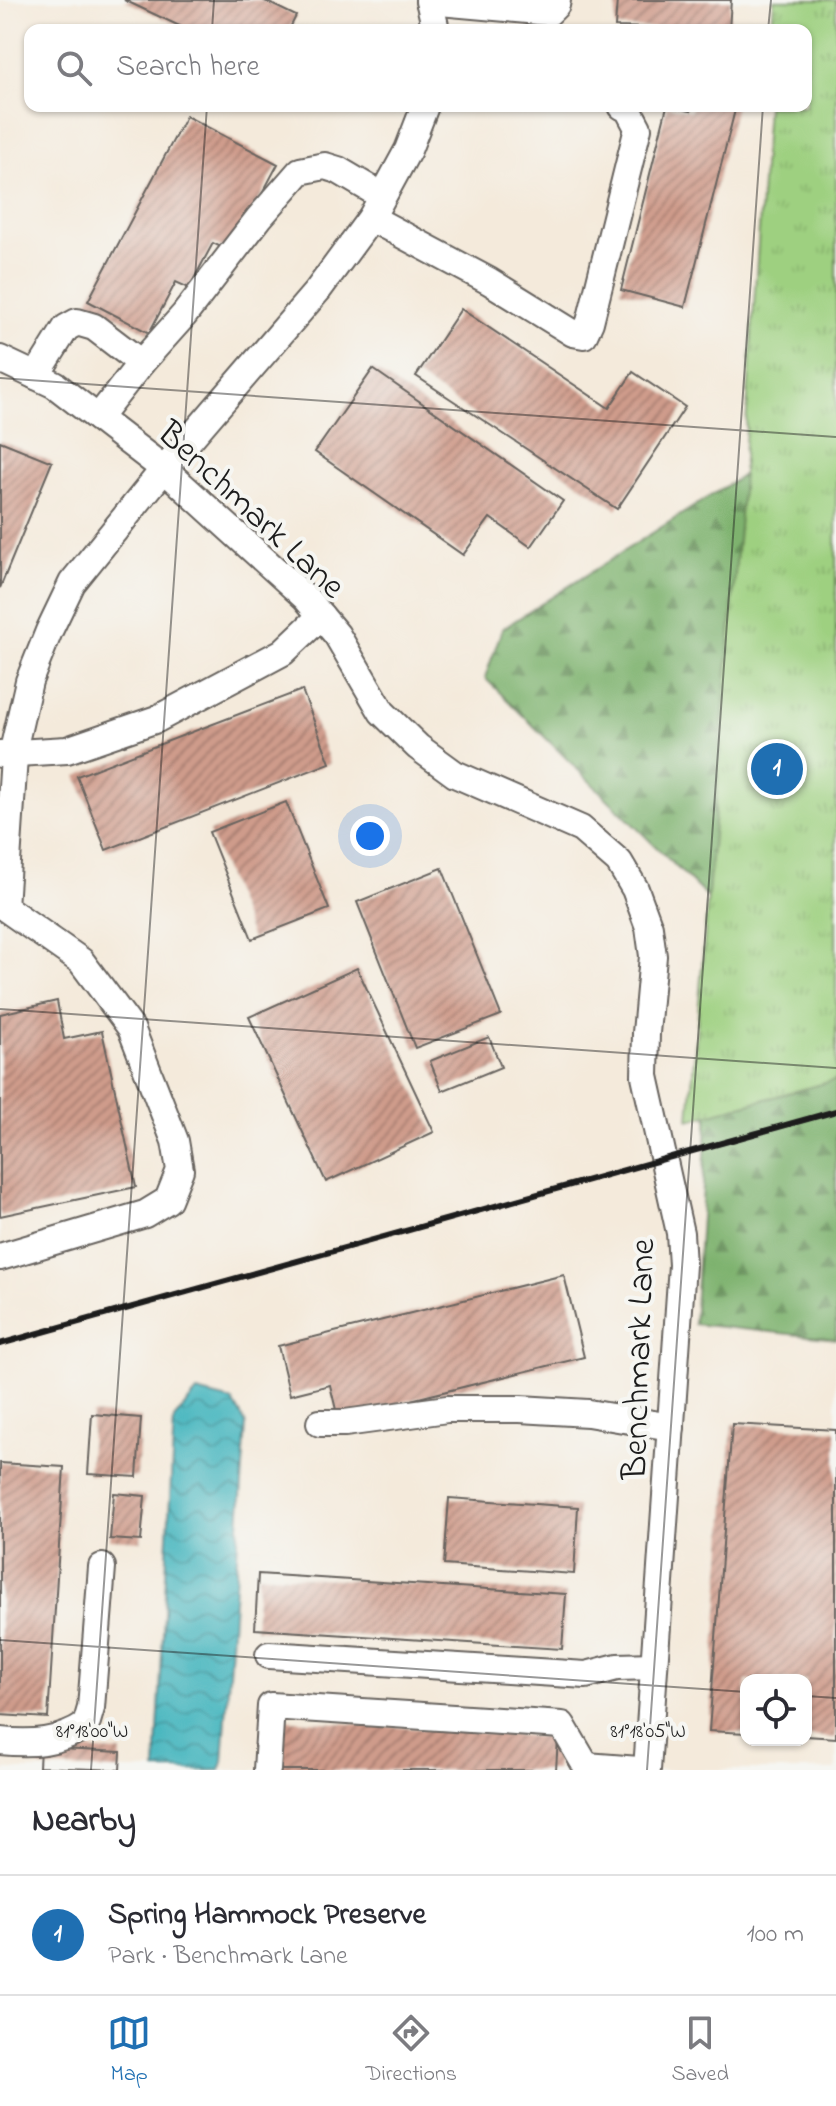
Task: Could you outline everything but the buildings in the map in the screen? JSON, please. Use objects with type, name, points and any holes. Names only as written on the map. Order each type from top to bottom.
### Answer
[{"type":"street","points":[[435,24],[429,1],[549,12],[557,0]]},
{"type":"street","points":[[0,1257],[145,1214],[168,1200],[180,1170],[175,1141],[131,1028],[81,961],[4,907],[7,754],[29,681],[72,583],[164,469],[318,290],[376,207],[408,150],[423,112]]},
{"type":"street","points":[[98,418],[300,171],[325,166],[338,170],[376,207],[489,281],[573,333],[584,335],[590,322],[638,128],[630,112]]},
{"type":"street","points":[[36,376],[63,332],[70,324],[77,322],[94,327],[141,363]]},
{"type":"street","name":"Benchmark Lane","points":[[0,359],[55,385],[164,469],[306,598],[337,635],[382,712],[418,747],[455,774],[581,829],[619,862],[635,889],[649,927],[653,956],[645,1076],[680,1233],[682,1265],[647,1770]]},
{"type":"street","points":[[7,754],[67,750],[157,719],[283,652],[321,616]]},
{"type":"street","points":[[320,1423],[345,1423],[447,1409],[520,1409],[588,1413],[671,1427]]},
{"type":"street","points":[[0,1741],[27,1744],[56,1740],[86,1725],[91,1708],[102,1567]]},
{"type":"street","points":[[269,1655],[586,1675],[617,1667],[654,1666]]},
{"type":"street","points":[[267,1770],[271,1706],[562,1725],[584,1768],[639,1770]]},
{"type":"green space","points":[[774,0],[836,0],[836,1080],[689,1120],[741,504],[767,112],[812,112],[812,24],[772,24]]},
{"type":"green space","points":[[836,0],[836,1339],[694,1324],[721,911],[485,678],[502,629],[751,470],[805,112],[812,112],[812,24]]},
{"type":"water","points":[[197,1392],[233,1401],[246,1424],[223,1762],[220,1770],[156,1770],[174,1419]]},
{"type":"railway","points":[[0,1344],[836,1111]]},
{"type":"place","name":"Spring Hammock Preserve","points":[[777,769]]}]
